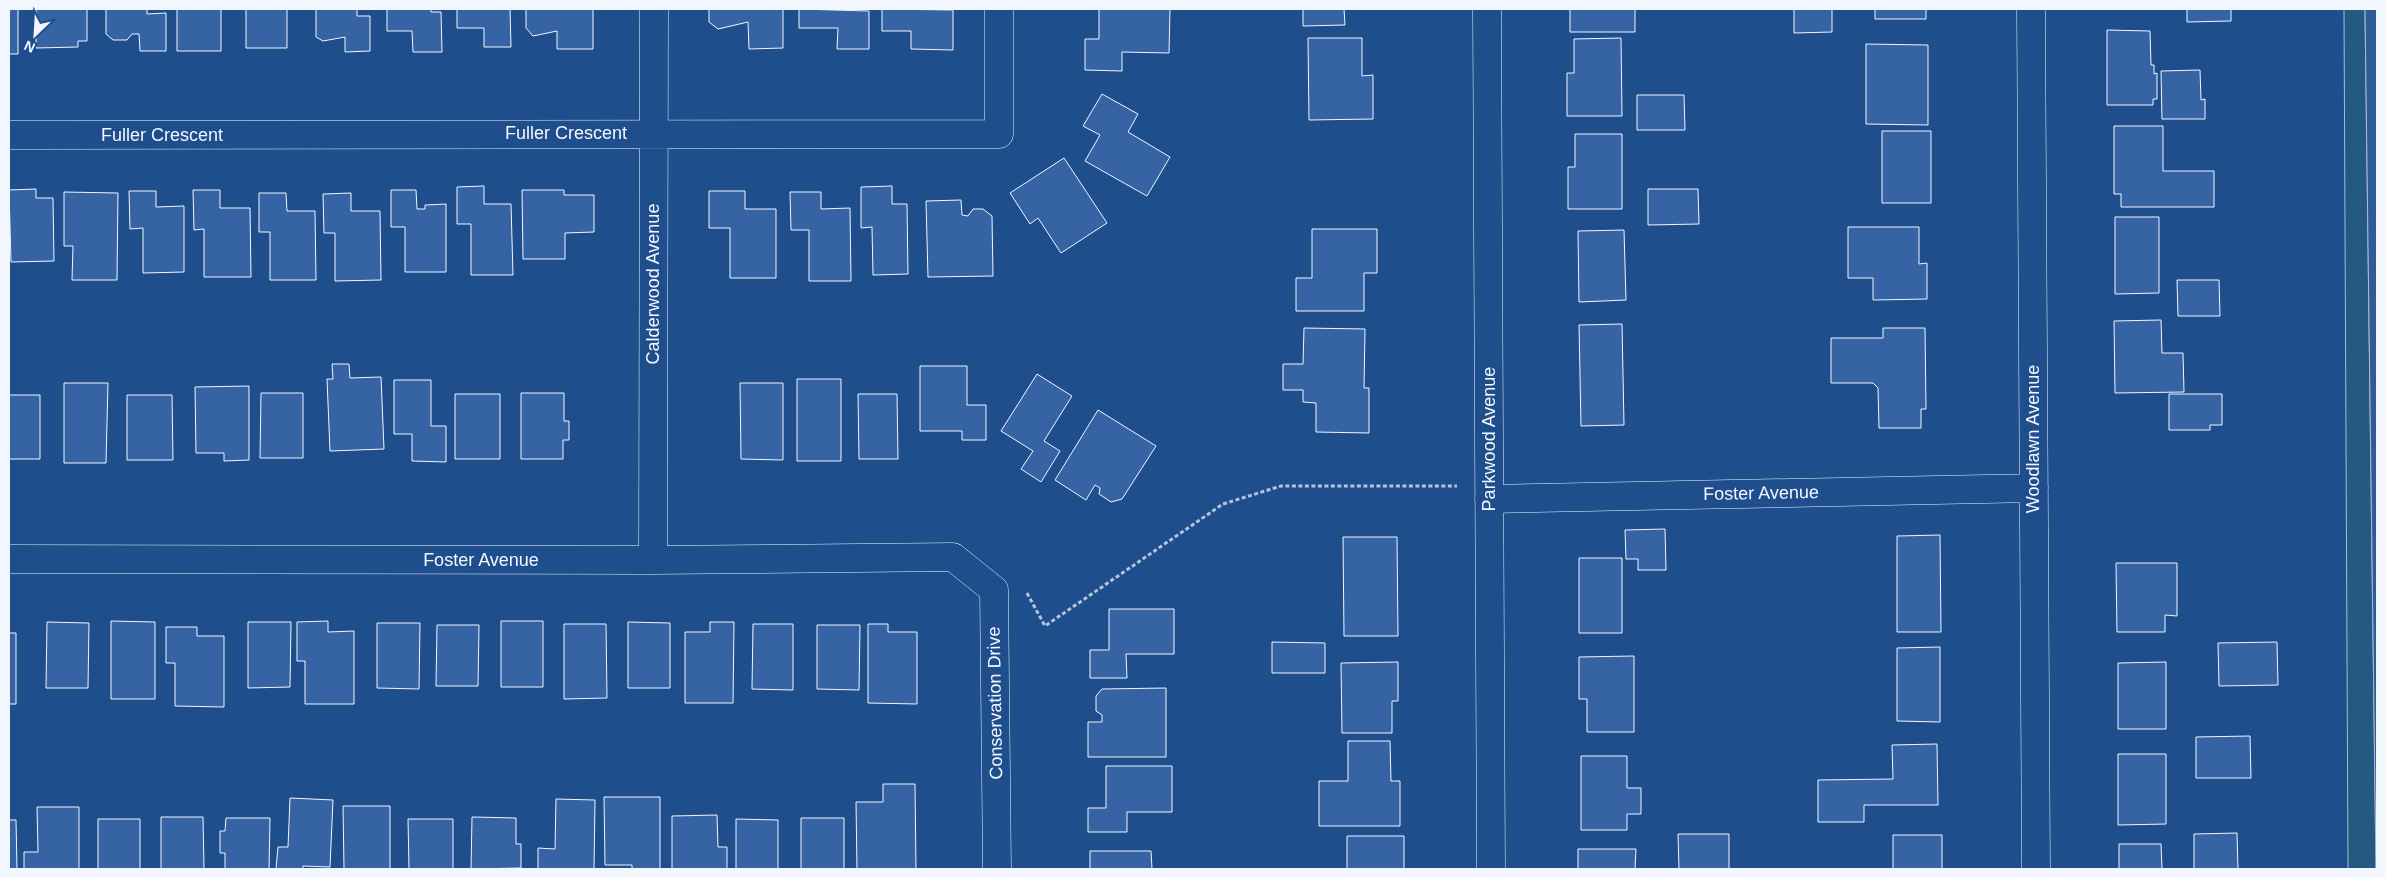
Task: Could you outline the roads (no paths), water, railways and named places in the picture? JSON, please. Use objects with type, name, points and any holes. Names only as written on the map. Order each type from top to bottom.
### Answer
[{"type":"street","name":"Calderwood Avenue","points":[[653,560],[654,9]]},
{"type":"street","name":"Fuller Crescent","points":[[9,136],[654,133],[999,134],[999,9]]},
{"type":"street","name":"Parkwood Avenue","points":[[1487,9],[1491,869]]},
{"type":"street","name":"Woodlawn Avenue","points":[[2031,9],[2036,869]]},
{"type":"street","name":"Foster Avenue","points":[[1488,498],[2034,488]]},
{"type":"street","name":"Foster Avenue","points":[[9,559],[653,560],[953,557]]},
{"type":"street","name":"Conservation Drive","points":[[953,557],[994,590],[997,869]]}]
